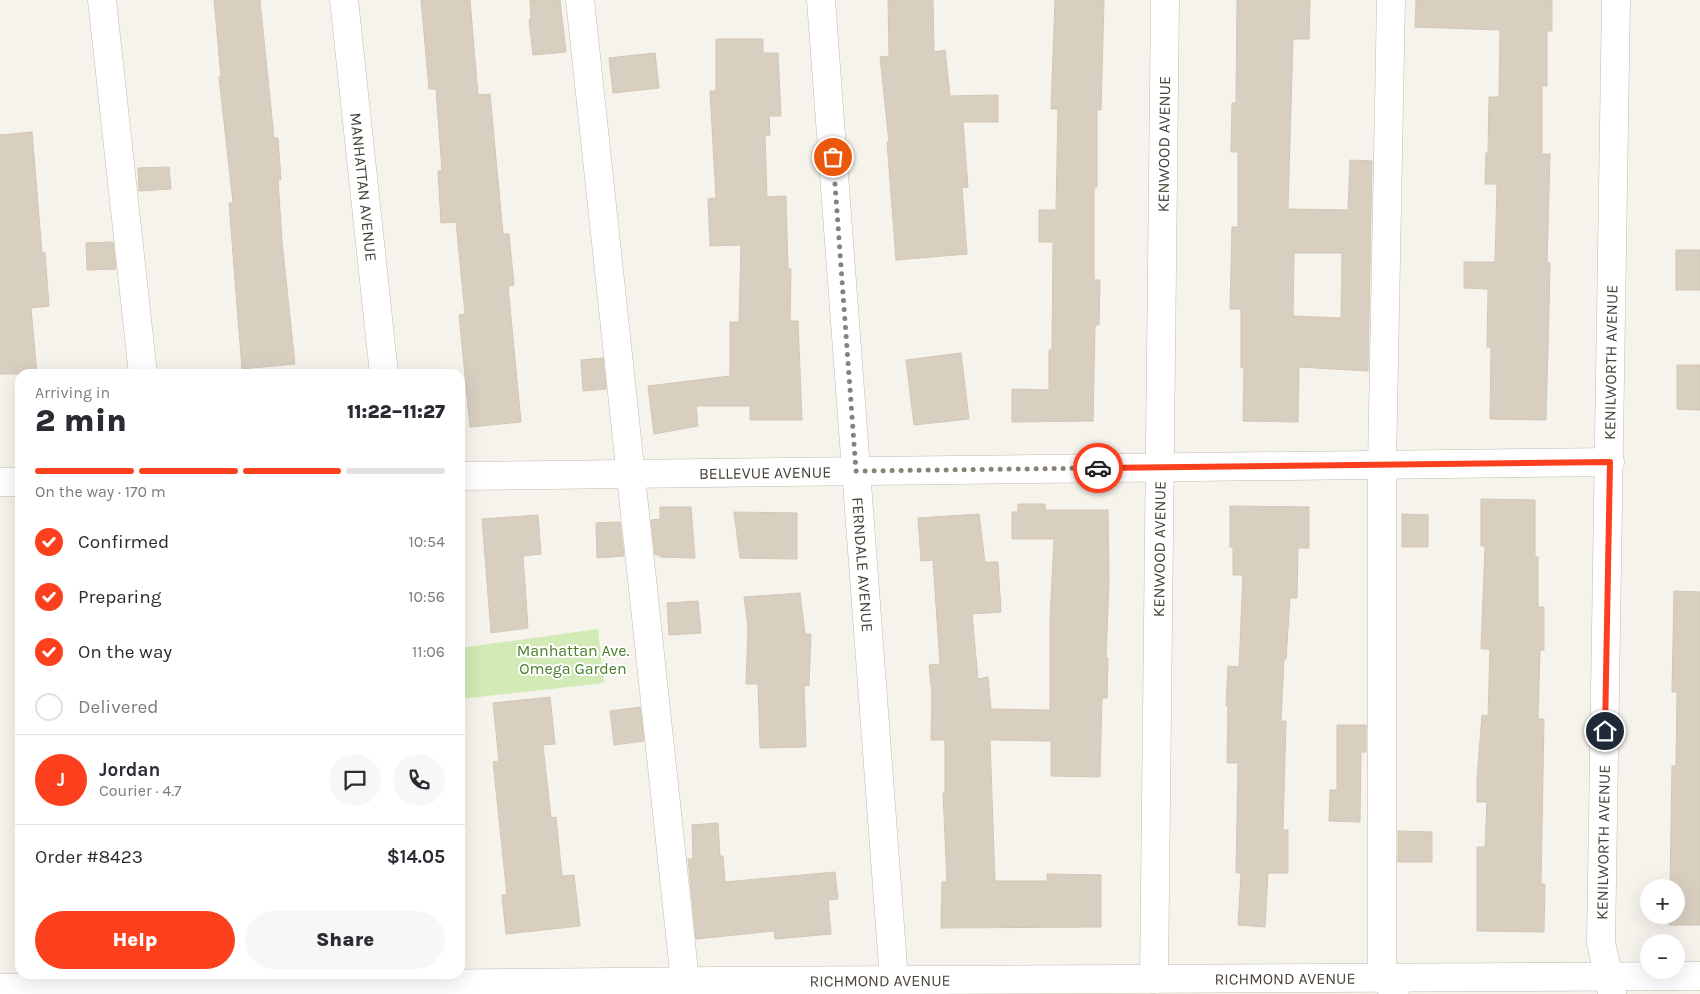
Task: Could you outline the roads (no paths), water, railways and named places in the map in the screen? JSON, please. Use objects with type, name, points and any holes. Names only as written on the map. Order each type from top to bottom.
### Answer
[{"type":"street","points":[[102,0],[142,369]]},
{"type":"street","name":"MANHATTAN AVENUE","points":[[344,0],[383,369]]},
{"type":"street","points":[[580,0],[684,981]]},
{"type":"street","name":"FERNDALE AVENUE","points":[[821,0],[894,980]]},
{"type":"street","name":"KENWOOD AVENUE","points":[[1154,979],[1158,467],[1165,0]]},
{"type":"street","points":[[1390,0],[1382,465],[1391,986]]},
{"type":"street","name":"KENILWORTH AVENUE","points":[[1610,984],[1601,942],[1616,0]]},
{"type":"street","name":"BELLEVUE AVENUE","points":[[465,476],[1610,462]]},
{"type":"street","points":[[0,482],[15,482]]},
{"type":"street","name":"RICHMOND AVENUE","points":[[465,978],[684,981],[719,987],[894,980],[977,987],[1154,979],[1187,986],[1610,984],[1700,976]]},
{"type":"street","name":"RICHMOND AVENUE","points":[[0,988],[207,980],[325,979]]},
{"type":"park label","name":"Manhattan Ave. Omega Garden","points":[[573,659]]}]
